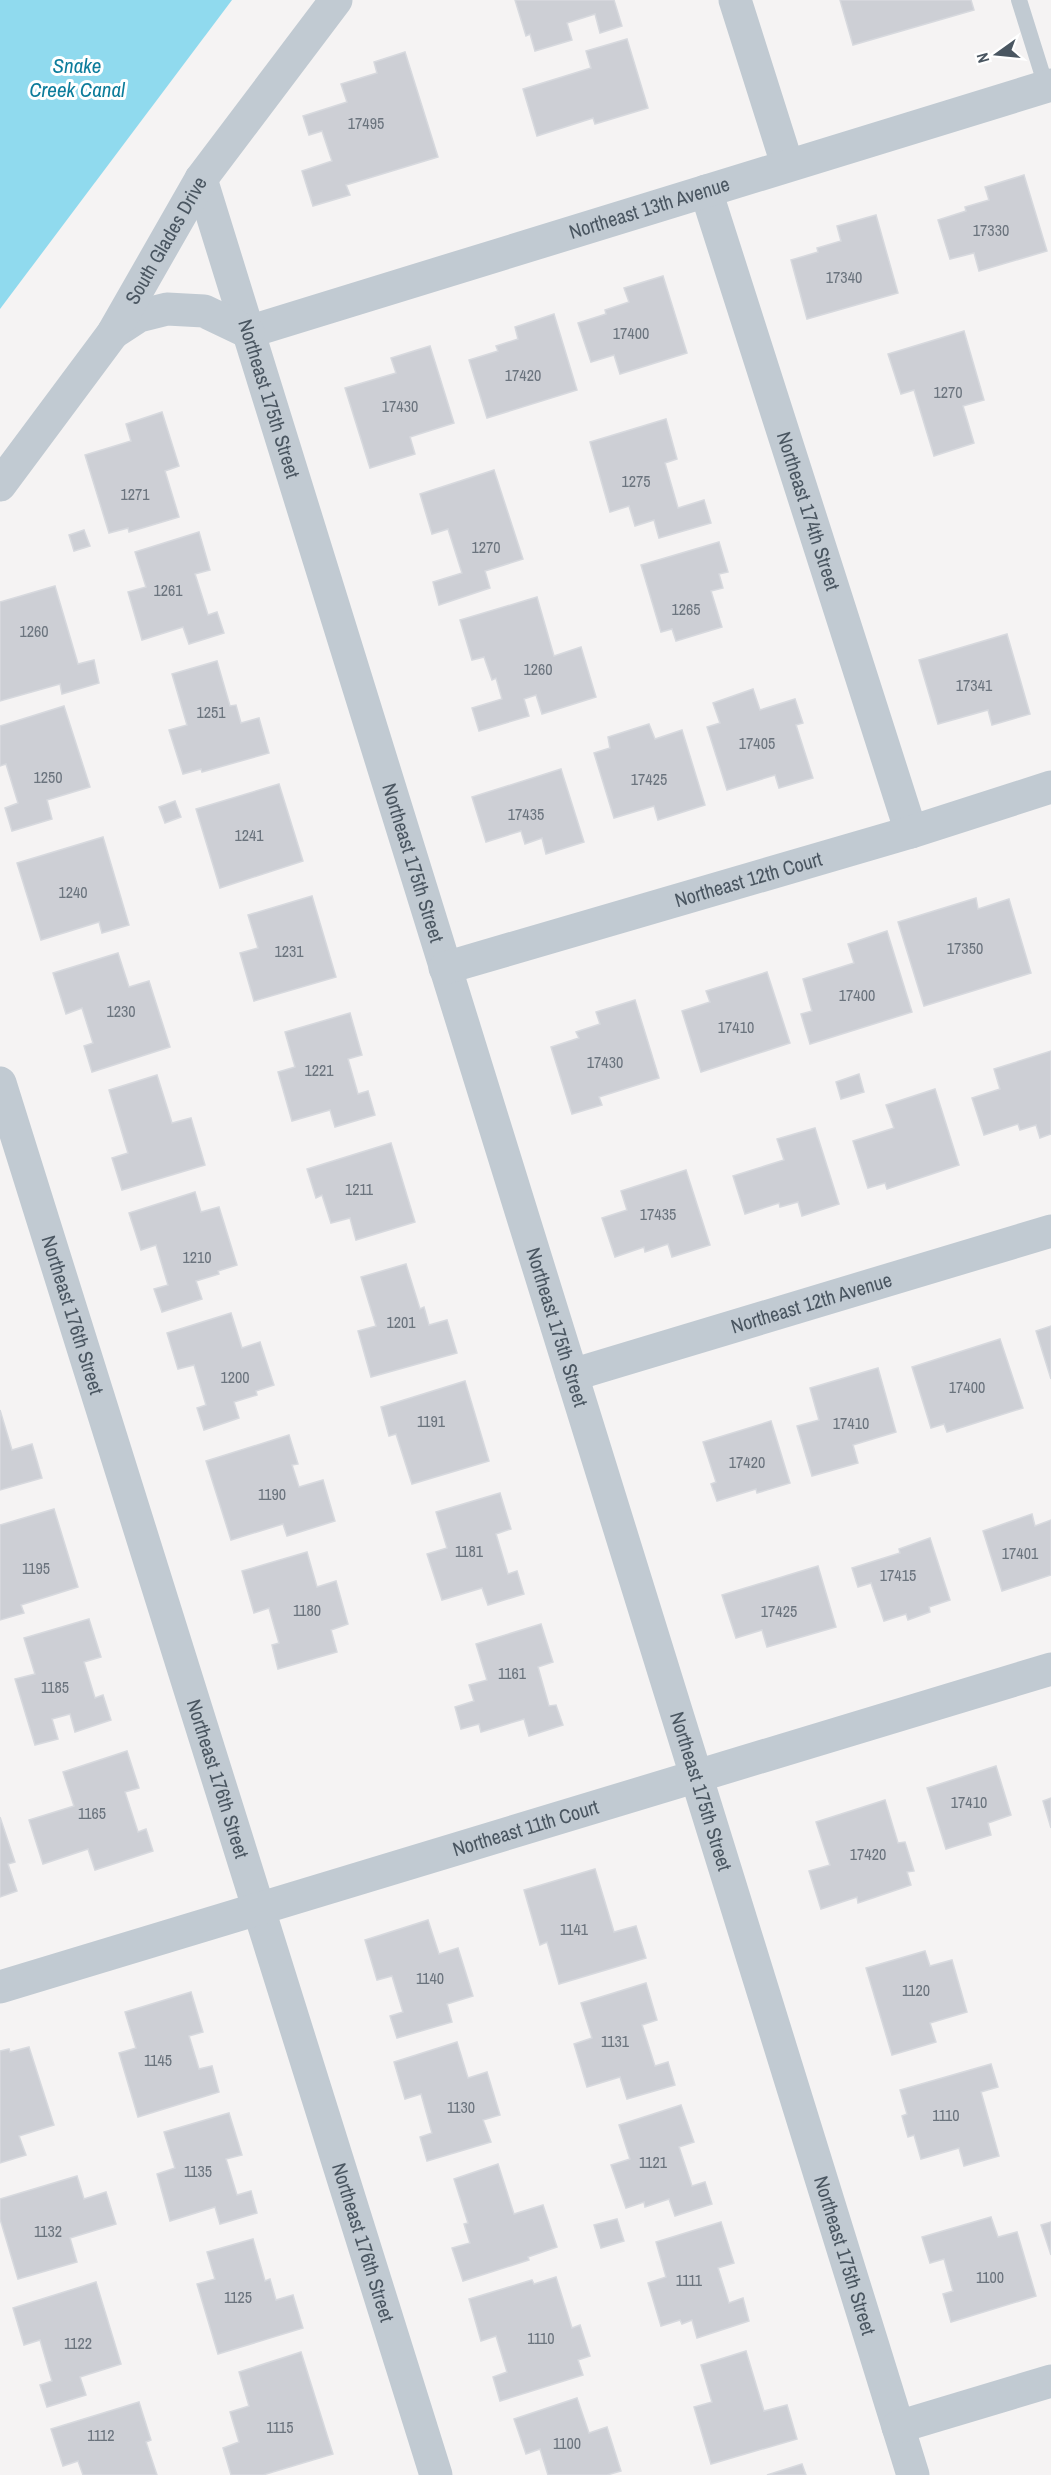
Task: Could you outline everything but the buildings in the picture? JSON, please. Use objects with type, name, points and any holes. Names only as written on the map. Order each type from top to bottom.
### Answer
[{"type":"street","name":"South Glades Drive","points":[[0,485],[113,333],[201,179],[336,0]]},
{"type":"street","points":[[735,0],[788,164]]},
{"type":"street","name":"Northeast 13th Avenue","points":[[248,332],[788,164],[1049,86]]},
{"type":"street","name":"Northeast 175th Street","points":[[201,179],[913,2475]]},
{"type":"street","name":"Northeast 174th Street","points":[[706,191],[911,832]]},
{"type":"street","points":[[113,333],[139,316],[167,309],[204,311],[248,332]]},
{"type":"street","name":"Northeast 12th Court","points":[[445,968],[911,832],[1051,787]]},
{"type":"street","name":"Northeast 176th Street","points":[[0,1083],[436,2475]]},
{"type":"street","name":"Northeast 12th Avenue","points":[[572,1375],[1051,1232]]},
{"type":"street","name":"Northeast 11th Court","points":[[0,1987],[1051,1669]]},
{"type":"street","points":[[898,2427],[1051,2382]]},
{"type":"lane","points":[[1019,0],[1049,86]]},
{"type":"water","name":"Snake Creek Canal","points":[[0,0],[232,0],[0,309]]}]
